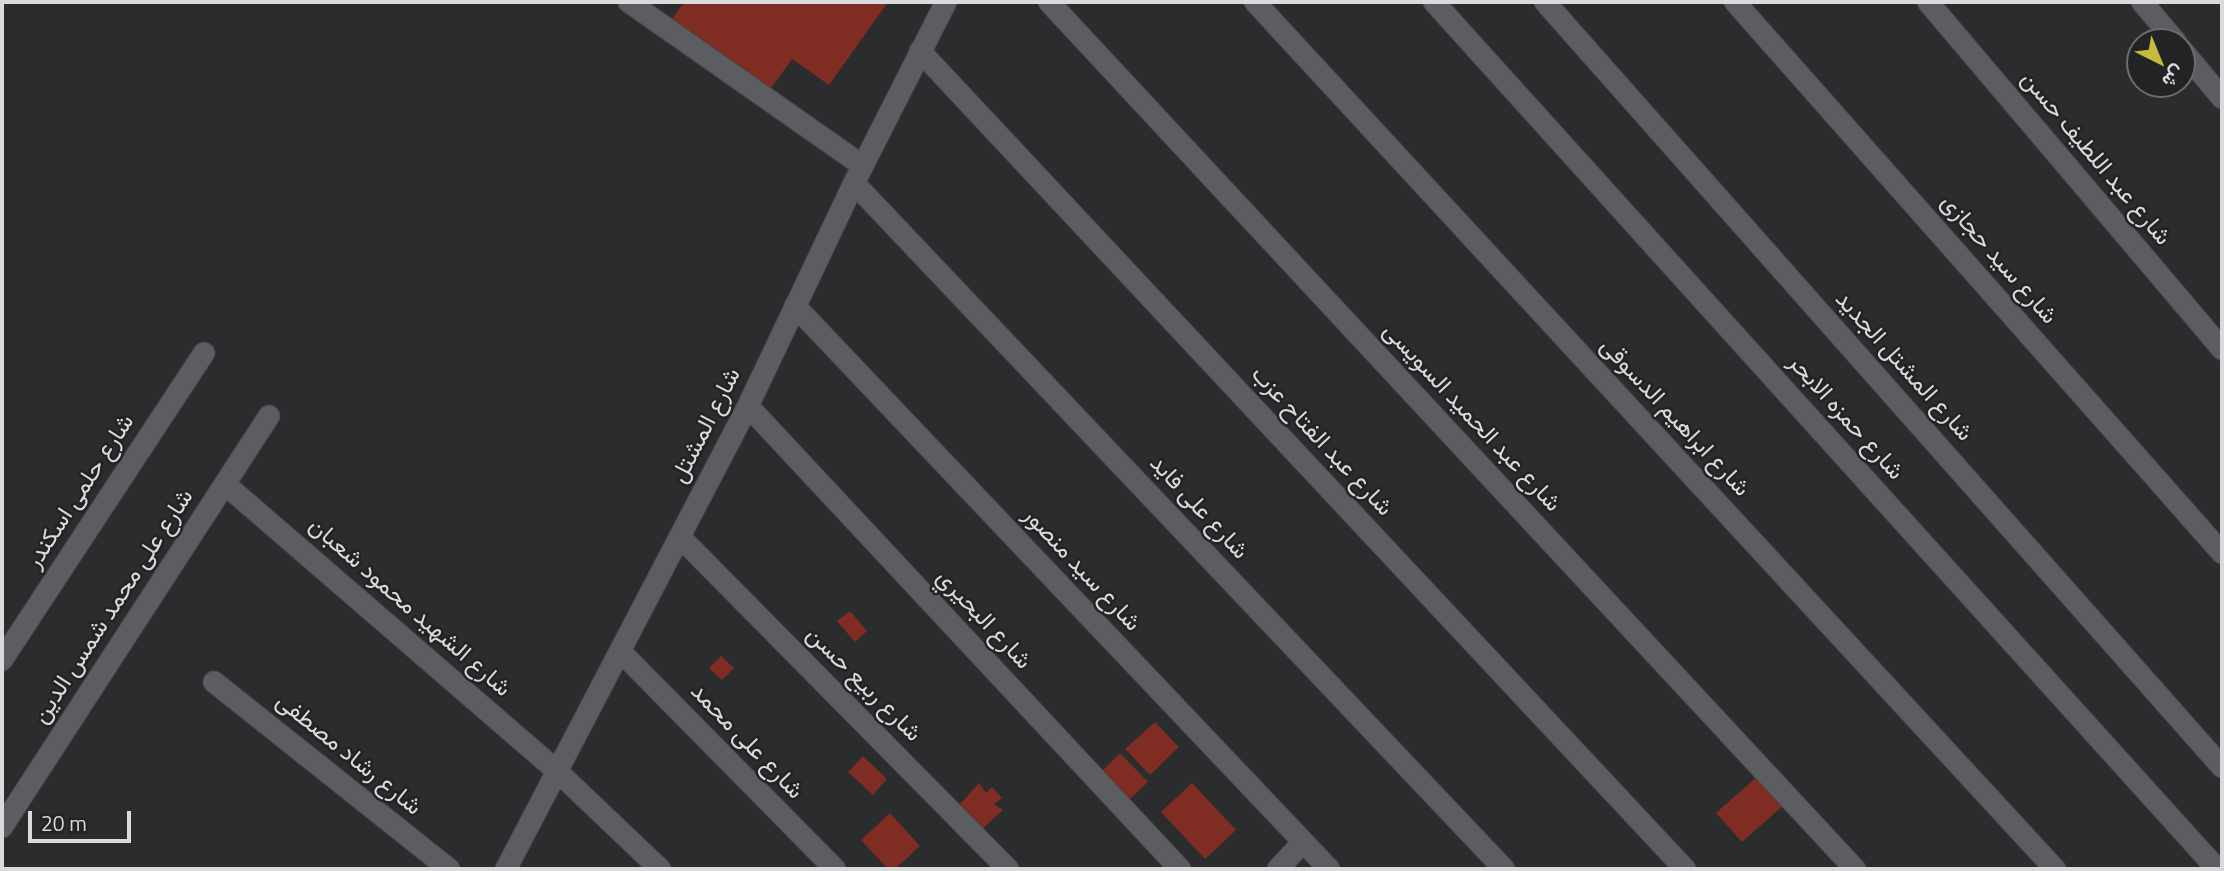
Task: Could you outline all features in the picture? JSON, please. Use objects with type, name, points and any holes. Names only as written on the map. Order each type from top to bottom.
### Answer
[{"type":"street","name":"شارع على فايد","points":[[629,2],[859,175],[1504,869]]},
{"type":"street","name":"شارع المشتل","points":[[506,869],[748,406],[946,2]]},
{"type":"street","name":"شارع عبد الحميد السويسى","points":[[1049,2],[1856,869]]},
{"type":"street","name":"شارع ابراهيم الدسوقى","points":[[1255,2],[2055,869]]},
{"type":"street","name":"شارع حمزه الابحر","points":[[1434,2],[2217,869]]},
{"type":"street","name":"شارع المشتل الجديد","points":[[1545,2],[2222,767]]},
{"type":"street","name":"شارع سيد حجازى","points":[[1735,2],[2222,553]]},
{"type":"street","name":"شارع عبد اللطيف حسن","points":[[1928,2],[2222,349]]},
{"type":"street","points":[[2142,2],[2163,28]]},
{"type":"street","name":"شارع عبد الفتاح عزب","points":[[920,51],[1685,869]]},
{"type":"street","points":[[2196,67],[2222,98]]},
{"type":"street","name":"شارع سيد منصور","points":[[795,306],[1329,869]]},
{"type":"street","name":"شارع حلمى اسكندر","points":[[2,660],[204,353]]},
{"type":"street","name":"شارع البحيري","points":[[748,406],[1180,869]]},
{"type":"street","name":"شارع على محمد شمس الدين","points":[[2,827],[269,416]]},
{"type":"street","name":"شارع الشهيد محمود شعبان","points":[[226,485],[557,771],[660,869]]},
{"type":"street","name":"شارع ربيع حسن","points":[[680,537],[1008,869]]},
{"type":"street","name":"شارع على محمد","points":[[620,650],[835,869]]},
{"type":"street","name":"شارع رشاد مصطفى","points":[[214,682],[450,869]]},
{"type":"street","points":[[1278,869],[1303,842]]},
{"type":"building","points":[[684,2],[888,2],[829,85],[792,59],[769,91],[670,22]]},
{"type":"building","points":[[850,611],[867,631],[855,642],[837,621]]},
{"type":"building","points":[[721,656],[734,668],[722,680],[709,668]]},
{"type":"building","points":[[1155,722],[1179,747],[1150,775],[1125,749]]},
{"type":"building","points":[[1120,753],[1148,782],[1127,802],[1100,773]]},
{"type":"building","points":[[863,756],[887,779],[873,795],[848,772]]},
{"type":"building","points":[[1759,775],[1785,804],[1742,842],[1716,813]]},
{"type":"building","points":[[979,783],[986,793],[992,787],[1002,798],[994,804],[1003,810],[982,829],[960,804]]},
{"type":"building","points":[[1192,783],[1236,830],[1205,859],[1161,812]]},
{"type":"building","points":[[890,813],[920,846],[895,869],[888,869],[861,840]]}]
